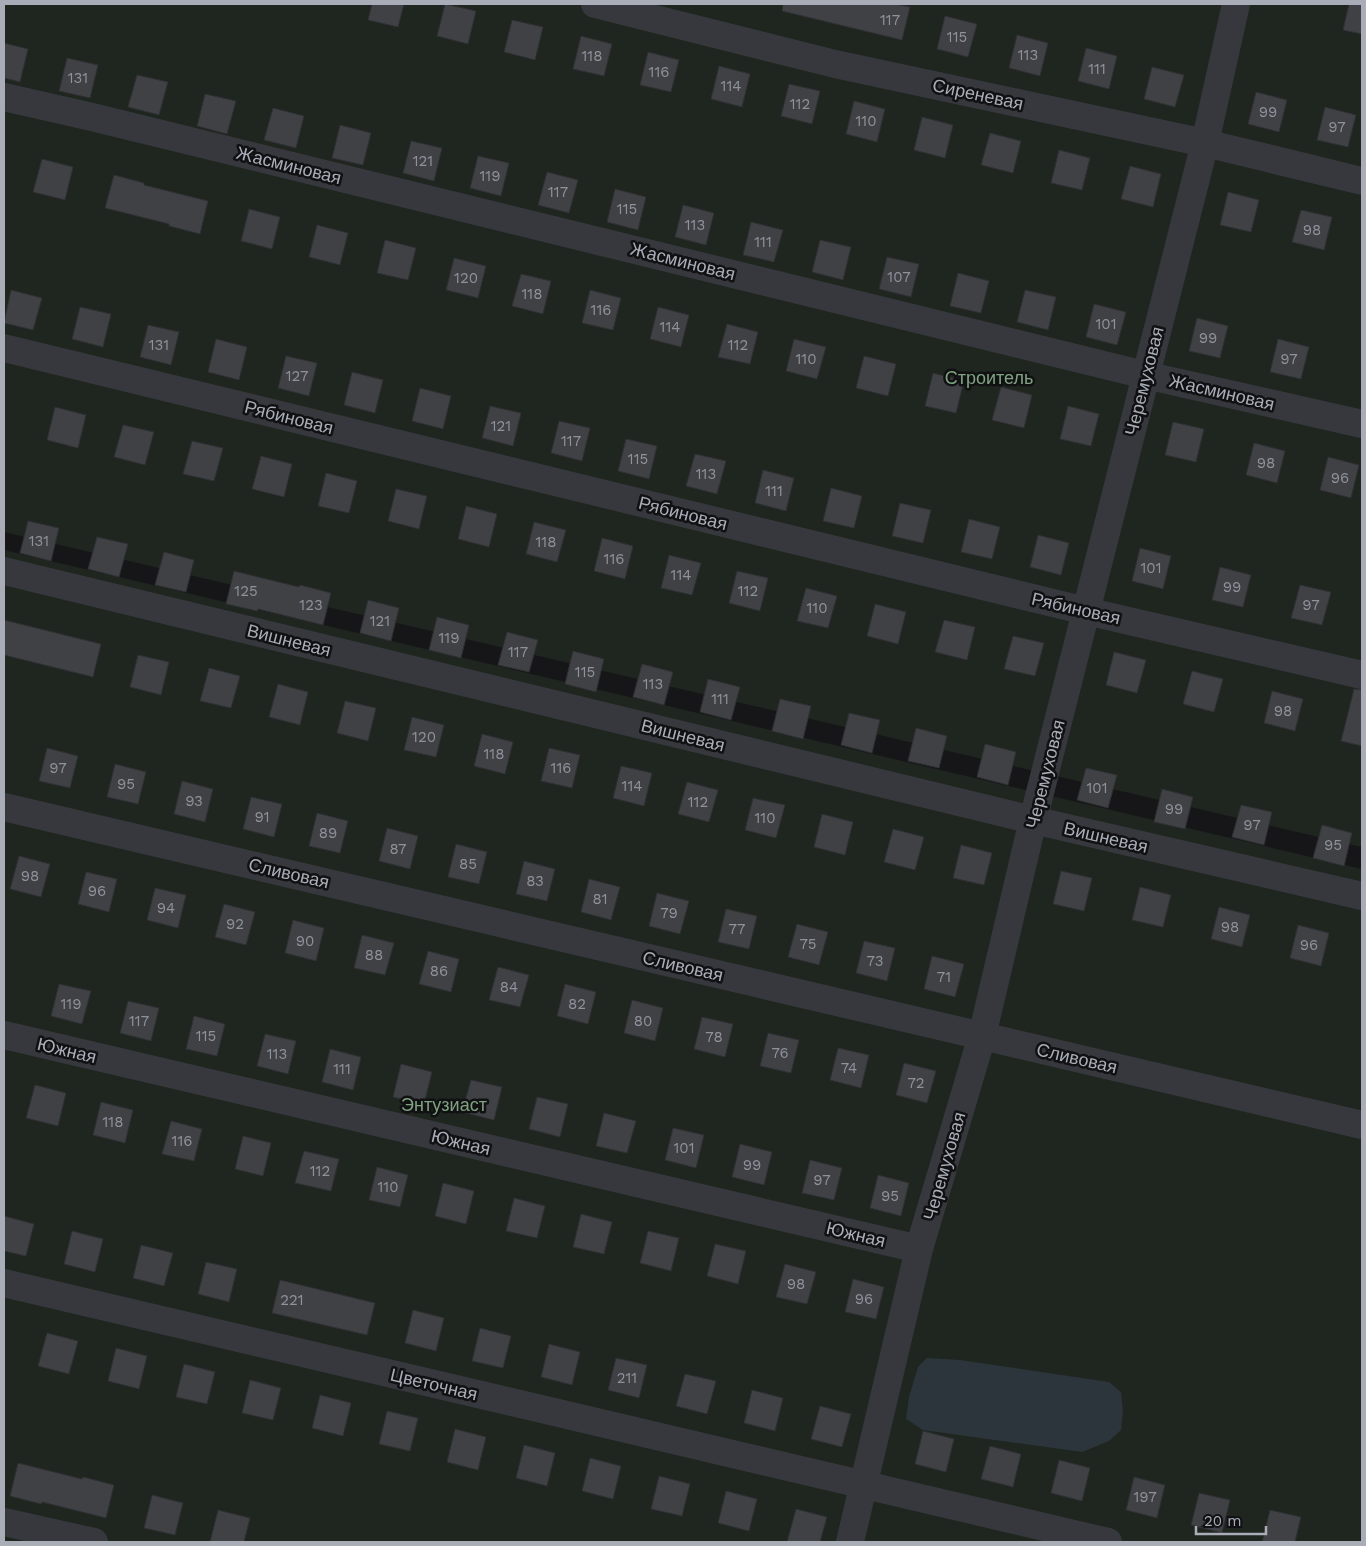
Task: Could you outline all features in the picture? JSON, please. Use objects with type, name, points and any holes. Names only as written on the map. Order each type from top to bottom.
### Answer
[{"type":"street","name":"Сиреневая","points":[[595,4],[835,64],[1205,143],[1362,181]]},
{"type":"street","name":"Черемуховая","points":[[850,1542],[919,1249],[982,1036],[1033,820],[1205,143],[1236,4]]},
{"type":"street","name":"Жасминовая","points":[[4,97],[1145,375],[1362,424]]},
{"type":"street","name":"Рябиновая","points":[[4,348],[1086,611],[1362,675]]},
{"type":"street","name":"Вишневая","points":[[4,571],[1033,820],[1362,896]]},
{"type":"street","name":"Сливовая","points":[[4,807],[1362,1125]]},
{"type":"street","name":"Южная","points":[[4,1035],[919,1249]]},
{"type":"street","name":"Цветочная","points":[[4,1283],[1108,1542]]},
{"type":"street","points":[[4,1522],[94,1542]]},
{"type":"green space","name":"Строитель","points":[[4,4],[1362,4],[1362,847],[4,532]]},
{"type":"green space","name":"Энтузиаст","points":[[4,550],[1362,869],[1362,1542],[4,1542]]},
{"type":"shaded area","points":[[927,1358],[960,1360],[1109,1382],[1121,1392],[1123,1411],[1121,1430],[1109,1441],[1082,1452],[923,1430],[906,1419],[909,1397],[918,1367]]},
{"type":"building","points":[[372,4],[404,4],[398,27],[368,20]]},
{"type":"building","points":[[445,4],[476,11],[468,44],[437,36]]},
{"type":"building","points":[[783,4],[895,4],[910,7],[902,40],[782,11]]},
{"type":"building","points":[[1349,4],[1362,4],[1362,34],[1343,30]]},
{"type":"building","points":[[945,16],[977,24],[968,57],[937,49]]},
{"type":"building","points":[[512,20],[543,27],[535,60],[504,52]]},
{"type":"building","points":[[1017,35],[1048,43],[1040,76],[1009,68]]},
{"type":"building","points":[[581,36],[612,44],[604,76],[573,69]]},
{"type":"building","points":[[4,43],[28,49],[20,82],[4,78]]},
{"type":"building","points":[[1086,48],[1117,56],[1109,89],[1078,81]]},
{"type":"building","points":[[648,52],[679,60],[671,92],[640,85]]},
{"type":"building","points":[[67,58],[98,65],[90,98],[59,91]]},
{"type":"building","points":[[719,66],[750,74],[742,107],[711,99]]},
{"type":"building","points":[[1152,67],[1184,75],[1175,107],[1144,99]]},
{"type":"building","points":[[137,75],[168,82],[159,115],[128,107]]},
{"type":"building","points":[[789,84],[820,91],[812,124],[781,116]]},
{"type":"building","points":[[1256,92],[1287,100],[1279,132],[1248,124]]},
{"type":"building","points":[[205,94],[236,101],[227,134],[197,126]]},
{"type":"building","points":[[854,101],[885,109],[877,142],[846,134]]},
{"type":"building","points":[[1325,107],[1356,115],[1348,147],[1317,140]]},
{"type":"building","points":[[273,108],[304,116],[296,148],[264,140]]},
{"type":"building","points":[[922,117],[953,125],[945,158],[914,150]]},
{"type":"building","points":[[340,125],[371,133],[363,165],[332,158]]},
{"type":"building","points":[[990,133],[1021,141],[1013,173],[981,165]]},
{"type":"building","points":[[411,141],[442,148],[434,181],[403,173]]},
{"type":"building","points":[[1059,150],[1090,158],[1082,190],[1051,183]]},
{"type":"building","points":[[478,156],[509,163],[501,196],[470,188]]},
{"type":"building","points":[[42,159],[73,167],[65,200],[33,192]]},
{"type":"building","points":[[1130,166],[1161,174],[1153,207],[1121,199]]},
{"type":"building","points":[[547,172],[578,180],[569,213],[538,205]]},
{"type":"building","points":[[114,175],[144,183],[144,185],[208,201],[200,234],[105,208]]},
{"type":"building","points":[[615,189],[646,197],[638,230],[607,222]]},
{"type":"building","points":[[1228,192],[1259,200],[1251,232],[1220,225]]},
{"type":"building","points":[[683,205],[714,213],[706,245],[675,237]]},
{"type":"building","points":[[249,209],[280,217],[272,249],[241,241]]},
{"type":"building","points":[[1301,210],[1332,217],[1324,250],[1292,242]]},
{"type":"building","points":[[751,222],[783,230],[774,262],[743,255]]},
{"type":"building","points":[[317,225],[348,233],[340,265],[309,257]]},
{"type":"building","points":[[385,240],[416,248],[408,280],[377,273]]},
{"type":"building","points":[[820,240],[851,247],[843,280],[812,272]]},
{"type":"building","points":[[887,257],[919,264],[911,297],[879,289]]},
{"type":"building","points":[[454,258],[486,266],[478,298],[446,290]]},
{"type":"building","points":[[958,273],[989,281],[981,313],[950,306]]},
{"type":"building","points":[[521,274],[551,281],[543,314],[512,306]]},
{"type":"building","points":[[11,290],[42,298],[33,330],[4,323]]},
{"type":"building","points":[[590,290],[621,298],[613,330],[582,323]]},
{"type":"building","points":[[1025,290],[1056,297],[1048,330],[1017,322]]},
{"type":"building","points":[[1094,304],[1126,312],[1117,345],[1086,337]]},
{"type":"building","points":[[80,307],[111,314],[103,347],[72,339]]},
{"type":"building","points":[[658,307],[689,315],[681,347],[650,339]]},
{"type":"building","points":[[1197,318],[1228,326],[1220,358],[1189,351]]},
{"type":"building","points":[[727,324],[758,332],[750,364],[718,357]]},
{"type":"building","points":[[148,325],[179,332],[171,365],[140,357]]},
{"type":"building","points":[[216,339],[247,347],[239,380],[208,372]]},
{"type":"building","points":[[794,339],[826,347],[817,379],[786,371]]},
{"type":"building","points":[[1278,339],[1309,347],[1301,379],[1270,372]]},
{"type":"building","points":[[286,356],[317,363],[309,396],[278,388]]},
{"type":"building","points":[[864,356],[896,364],[888,396],[856,388]]},
{"type":"building","points":[[352,372],[383,380],[375,413],[344,405]]},
{"type":"building","points":[[933,373],[964,381],[956,413],[925,406]]},
{"type":"building","points":[[1001,387],[1032,395],[1024,428],[992,420]]},
{"type":"building","points":[[420,388],[451,396],[443,429],[412,421]]},
{"type":"building","points":[[490,406],[521,413],[513,446],[482,438]]},
{"type":"building","points":[[1068,406],[1099,414],[1091,446],[1060,439]]},
{"type":"building","points":[[55,407],[86,415],[78,448],[47,440]]},
{"type":"building","points":[[559,421],[590,428],[582,461],[551,453]]},
{"type":"building","points":[[1173,422],[1204,429],[1196,462],[1165,455]]},
{"type":"building","points":[[123,425],[154,432],[145,465],[114,457]]},
{"type":"building","points":[[626,439],[657,446],[649,479],[618,471]]},
{"type":"building","points":[[192,441],[223,448],[214,481],[183,474]]},
{"type":"building","points":[[1254,443],[1285,451],[1277,483],[1246,475]]},
{"type":"building","points":[[695,454],[726,461],[717,494],[686,486]]},
{"type":"building","points":[[261,456],[292,464],[284,497],[252,489]]},
{"type":"building","points":[[1328,457],[1359,465],[1351,498],[1320,490]]},
{"type":"building","points":[[763,470],[794,478],[786,511],[755,503]]},
{"type":"building","points":[[326,473],[357,481],[349,513],[318,506]]},
{"type":"building","points":[[831,488],[862,496],[854,528],[823,521]]},
{"type":"building","points":[[396,489],[427,496],[419,529],[388,521]]},
{"type":"building","points":[[900,503],[931,510],[923,543],[892,536]]},
{"type":"building","points":[[466,506],[497,514],[489,547],[458,539]]},
{"type":"building","points":[[969,519],[1000,527],[992,559],[961,552]]},
{"type":"building","points":[[28,521],[59,528],[51,561],[20,553]]},
{"type":"building","points":[[534,522],[566,530],[557,562],[526,554]]},
{"type":"building","points":[[1038,535],[1069,543],[1061,575],[1030,567]]},
{"type":"building","points":[[97,537],[128,544],[119,577],[88,569]]},
{"type":"building","points":[[602,538],[633,546],[625,579],[594,571]]},
{"type":"building","points":[[1140,548],[1171,556],[1163,589],[1132,581]]},
{"type":"building","points":[[164,552],[194,560],[186,592],[155,585]]},
{"type":"building","points":[[669,555],[701,563],[692,595],[661,588]]},
{"type":"building","points":[[1220,567],[1251,575],[1243,607],[1212,600]]},
{"type":"building","points":[[234,571],[331,593],[323,625],[258,609],[257,611],[226,604]]},
{"type":"building","points":[[737,571],[768,578],[760,611],[729,603]]},
{"type":"building","points":[[1300,585],[1331,592],[1322,625],[1291,618]]},
{"type":"building","points":[[806,588],[837,596],[828,628],[797,621]]},
{"type":"building","points":[[368,600],[399,608],[391,641],[360,633]]},
{"type":"building","points":[[875,604],[906,612],[898,644],[867,636]]},
{"type":"building","points":[[437,617],[469,625],[461,658],[429,650]]},
{"type":"building","points":[[4,620],[101,644],[93,677],[4,655]]},
{"type":"building","points":[[944,620],[975,627],[967,660],[935,652]]},
{"type":"building","points":[[507,632],[538,640],[529,672],[498,665]]},
{"type":"building","points":[[1013,636],[1044,643],[1035,676],[1004,669]]},
{"type":"building","points":[[573,651],[604,659],[596,692],[565,684]]},
{"type":"building","points":[[1114,652],[1146,660],[1137,693],[1106,685]]},
{"type":"building","points":[[138,655],[169,662],[161,695],[130,687]]},
{"type":"building","points":[[642,664],[673,672],[664,705],[633,697]]},
{"type":"building","points":[[209,668],[240,676],[231,708],[200,701]]},
{"type":"building","points":[[1192,671],[1223,679],[1214,712],[1183,704]]},
{"type":"building","points":[[708,679],[740,687],[731,720],[700,712]]},
{"type":"building","points":[[278,684],[308,692],[300,725],[269,717]]},
{"type":"building","points":[[1354,689],[1362,690],[1362,746],[1341,741]]},
{"type":"building","points":[[1272,691],[1303,699],[1295,731],[1264,723]]},
{"type":"building","points":[[780,699],[811,706],[803,739],[772,731]]},
{"type":"building","points":[[345,701],[376,708],[368,741],[337,733]]},
{"type":"building","points":[[849,713],[880,720],[872,753],[841,745]]},
{"type":"building","points":[[412,717],[444,725],[436,757],[404,750]]},
{"type":"building","points":[[916,728],[947,736],[939,768],[908,761]]},
{"type":"building","points":[[482,734],[513,742],[505,774],[474,766]]},
{"type":"building","points":[[985,744],[1016,752],[1008,785],[977,777]]},
{"type":"building","points":[[47,748],[78,756],[70,788],[39,781]]},
{"type":"building","points":[[549,748],[580,755],[572,788],[541,781]]},
{"type":"building","points":[[115,764],[146,772],[138,804],[107,797]]},
{"type":"building","points":[[621,766],[652,773],[644,806],[613,798]]},
{"type":"building","points":[[1086,768],[1117,775],[1108,808],[1077,800]]},
{"type":"building","points":[[182,781],[213,789],[205,822],[174,814]]},
{"type":"building","points":[[687,782],[718,790],[709,822],[678,814]]},
{"type":"building","points":[[1162,789],[1193,797],[1185,829],[1154,822]]},
{"type":"building","points":[[251,797],[282,804],[274,837],[243,829]]},
{"type":"building","points":[[753,798],[785,805],[776,838],[745,830]]},
{"type":"building","points":[[1241,805],[1272,812],[1264,845],[1232,837]]},
{"type":"building","points":[[317,813],[348,821],[340,853],[309,846]]},
{"type":"building","points":[[822,814],[853,822],[845,855],[814,847]]},
{"type":"building","points":[[1322,825],[1352,833],[1344,866],[1313,858]]},
{"type":"building","points":[[387,828],[418,836],[410,869],[379,861]]},
{"type":"building","points":[[893,829],[924,837],[915,870],[884,862]]},
{"type":"building","points":[[456,844],[487,852],[479,884],[448,877]]},
{"type":"building","points":[[961,845],[992,853],[984,885],[953,878]]},
{"type":"building","points":[[19,856],[50,864],[41,897],[10,889]]},
{"type":"building","points":[[524,861],[555,869],[547,901],[516,894]]},
{"type":"building","points":[[1061,871],[1092,878],[1084,911],[1053,904]]},
{"type":"building","points":[[86,872],[117,879],[109,912],[78,904]]},
{"type":"building","points":[[589,879],[620,887],[611,920],[581,912]]},
{"type":"building","points":[[1140,887],[1171,895],[1163,927],[1132,920]]},
{"type":"building","points":[[155,888],[186,895],[178,928],[147,920]]},
{"type":"building","points":[[657,893],[689,901],[680,934],[649,926]]},
{"type":"building","points":[[224,904],[255,912],[246,945],[215,937]]},
{"type":"building","points":[[1219,907],[1250,915],[1242,947],[1211,939]]},
{"type":"building","points":[[726,909],[757,916],[749,949],[718,942]]},
{"type":"building","points":[[293,920],[324,928],[316,961],[285,953]]},
{"type":"building","points":[[797,924],[828,932],[819,965],[788,957]]},
{"type":"building","points":[[1298,925],[1329,933],[1321,966],[1290,958]]},
{"type":"building","points":[[362,935],[394,943],[385,975],[354,968]]},
{"type":"building","points":[[864,941],[895,948],[887,981],[856,973]]},
{"type":"building","points":[[428,951],[459,959],[451,992],[419,984]]},
{"type":"building","points":[[932,956],[964,964],[955,997],[924,989]]},
{"type":"building","points":[[498,967],[529,975],[520,1007],[489,1000]]},
{"type":"building","points":[[59,984],[91,991],[82,1024],[51,1016]]},
{"type":"building","points":[[565,984],[596,992],[588,1024],[557,1016]]},
{"type":"building","points":[[632,1000],[663,1008],[655,1041],[624,1033]]},
{"type":"building","points":[[128,1001],[159,1008],[151,1041],[120,1033]]},
{"type":"building","points":[[194,1016],[225,1024],[217,1056],[186,1049]]},
{"type":"building","points":[[702,1017],[733,1024],[725,1057],[694,1049]]},
{"type":"building","points":[[768,1033],[799,1040],[791,1073],[760,1066]]},
{"type":"building","points":[[265,1034],[296,1041],[288,1074],[257,1066]]},
{"type":"building","points":[[838,1048],[869,1055],[861,1088],[830,1080]]},
{"type":"building","points":[[330,1049],[361,1057],[353,1090],[322,1082]]},
{"type":"building","points":[[904,1063],[936,1071],[927,1103],[896,1095]]},
{"type":"building","points":[[401,1064],[432,1072],[424,1104],[393,1097]]},
{"type":"building","points":[[471,1080],[502,1087],[494,1120],[462,1112]]},
{"type":"building","points":[[35,1085],[66,1093],[58,1126],[26,1118]]},
{"type":"building","points":[[537,1097],[568,1104],[560,1137],[529,1129]]},
{"type":"building","points":[[101,1102],[133,1110],[125,1143],[93,1135]]},
{"type":"building","points":[[604,1113],[636,1121],[627,1153],[596,1146]]},
{"type":"building","points":[[171,1121],[202,1129],[194,1161],[162,1154]]},
{"type":"building","points":[[673,1128],[704,1135],[696,1168],[665,1160]]},
{"type":"building","points":[[243,1136],[271,1143],[263,1176],[235,1169]]},
{"type":"building","points":[[740,1144],[772,1152],[764,1185],[732,1177]]},
{"type":"building","points":[[304,1151],[339,1159],[331,1191],[295,1183]]},
{"type":"building","points":[[810,1160],[842,1168],[834,1200],[802,1193]]},
{"type":"building","points":[[377,1167],[408,1175],[400,1207],[369,1200]]},
{"type":"building","points":[[878,1175],[909,1183],[901,1216],[870,1208]]},
{"type":"building","points":[[443,1183],[474,1191],[466,1224],[435,1216]]},
{"type":"building","points":[[514,1198],[545,1206],[537,1238],[506,1231]]},
{"type":"building","points":[[581,1214],[612,1222],[604,1254],[573,1247]]},
{"type":"building","points":[[4,1216],[34,1224],[26,1256],[4,1251]]},
{"type":"building","points":[[72,1231],[103,1239],[95,1272],[64,1264]]},
{"type":"building","points":[[648,1231],[679,1238],[671,1271],[640,1263]]},
{"type":"building","points":[[715,1244],[746,1251],[738,1284],[707,1276]]},
{"type":"building","points":[[141,1245],[173,1253],[164,1286],[133,1278]]},
{"type":"building","points":[[206,1262],[237,1269],[229,1302],[198,1294]]},
{"type":"building","points":[[785,1264],[816,1272],[807,1304],[776,1297]]},
{"type":"building","points":[[853,1279],[884,1287],[876,1319],[845,1312]]},
{"type":"building","points":[[280,1280],[375,1303],[367,1335],[272,1313]]},
{"type":"building","points":[[413,1310],[444,1318],[436,1351],[405,1343]]},
{"type":"building","points":[[480,1328],[511,1336],[503,1368],[472,1361]]},
{"type":"building","points":[[47,1333],[78,1341],[69,1374],[38,1366]]},
{"type":"building","points":[[549,1344],[580,1352],[572,1385],[541,1377]]},
{"type":"building","points":[[116,1348],[147,1356],[139,1389],[108,1381]]},
{"type":"building","points":[[616,1358],[647,1365],[639,1398],[608,1390]]},
{"type":"building","points":[[184,1364],[215,1372],[207,1404],[176,1397]]},
{"type":"building","points":[[685,1374],[716,1381],[707,1414],[676,1406]]},
{"type":"building","points":[[250,1380],[281,1388],[273,1420],[242,1413]]},
{"type":"building","points":[[752,1390],[783,1398],[775,1431],[744,1423]]},
{"type":"building","points":[[320,1395],[351,1403],[343,1436],[312,1428]]},
{"type":"building","points":[[820,1406],[851,1414],[842,1447],[811,1439]]},
{"type":"building","points":[[387,1411],[418,1418],[410,1451],[379,1444]]},
{"type":"building","points":[[455,1429],[486,1437],[478,1470],[447,1462]]},
{"type":"building","points":[[923,1431],[954,1439],[946,1472],[915,1464]]},
{"type":"building","points":[[524,1445],[555,1453],[547,1486],[516,1478]]},
{"type":"building","points":[[990,1446],[1021,1454],[1013,1487],[981,1479]]},
{"type":"building","points":[[590,1458],[621,1466],[613,1499],[582,1491]]},
{"type":"building","points":[[1059,1460],[1090,1468],[1082,1501],[1051,1493]]},
{"type":"building","points":[[18,1463],[114,1485],[106,1518],[10,1496]]},
{"type":"building","points":[[659,1476],[690,1484],[682,1516],[651,1509]]},
{"type":"building","points":[[1134,1477],[1165,1485],[1157,1518],[1126,1510]]},
{"type":"building","points":[[726,1491],[757,1499],[749,1531],[718,1523]]},
{"type":"building","points":[[1199,1493],[1230,1500],[1222,1533],[1191,1525]]},
{"type":"building","points":[[152,1495],[183,1503],[175,1535],[144,1528]]},
{"type":"building","points":[[796,1509],[827,1517],[820,1542],[787,1542]]},
{"type":"building","points":[[218,1510],[250,1518],[244,1542],[210,1542]]},
{"type":"building","points":[[1270,1510],[1301,1517],[1295,1542],[1262,1542]]}]
